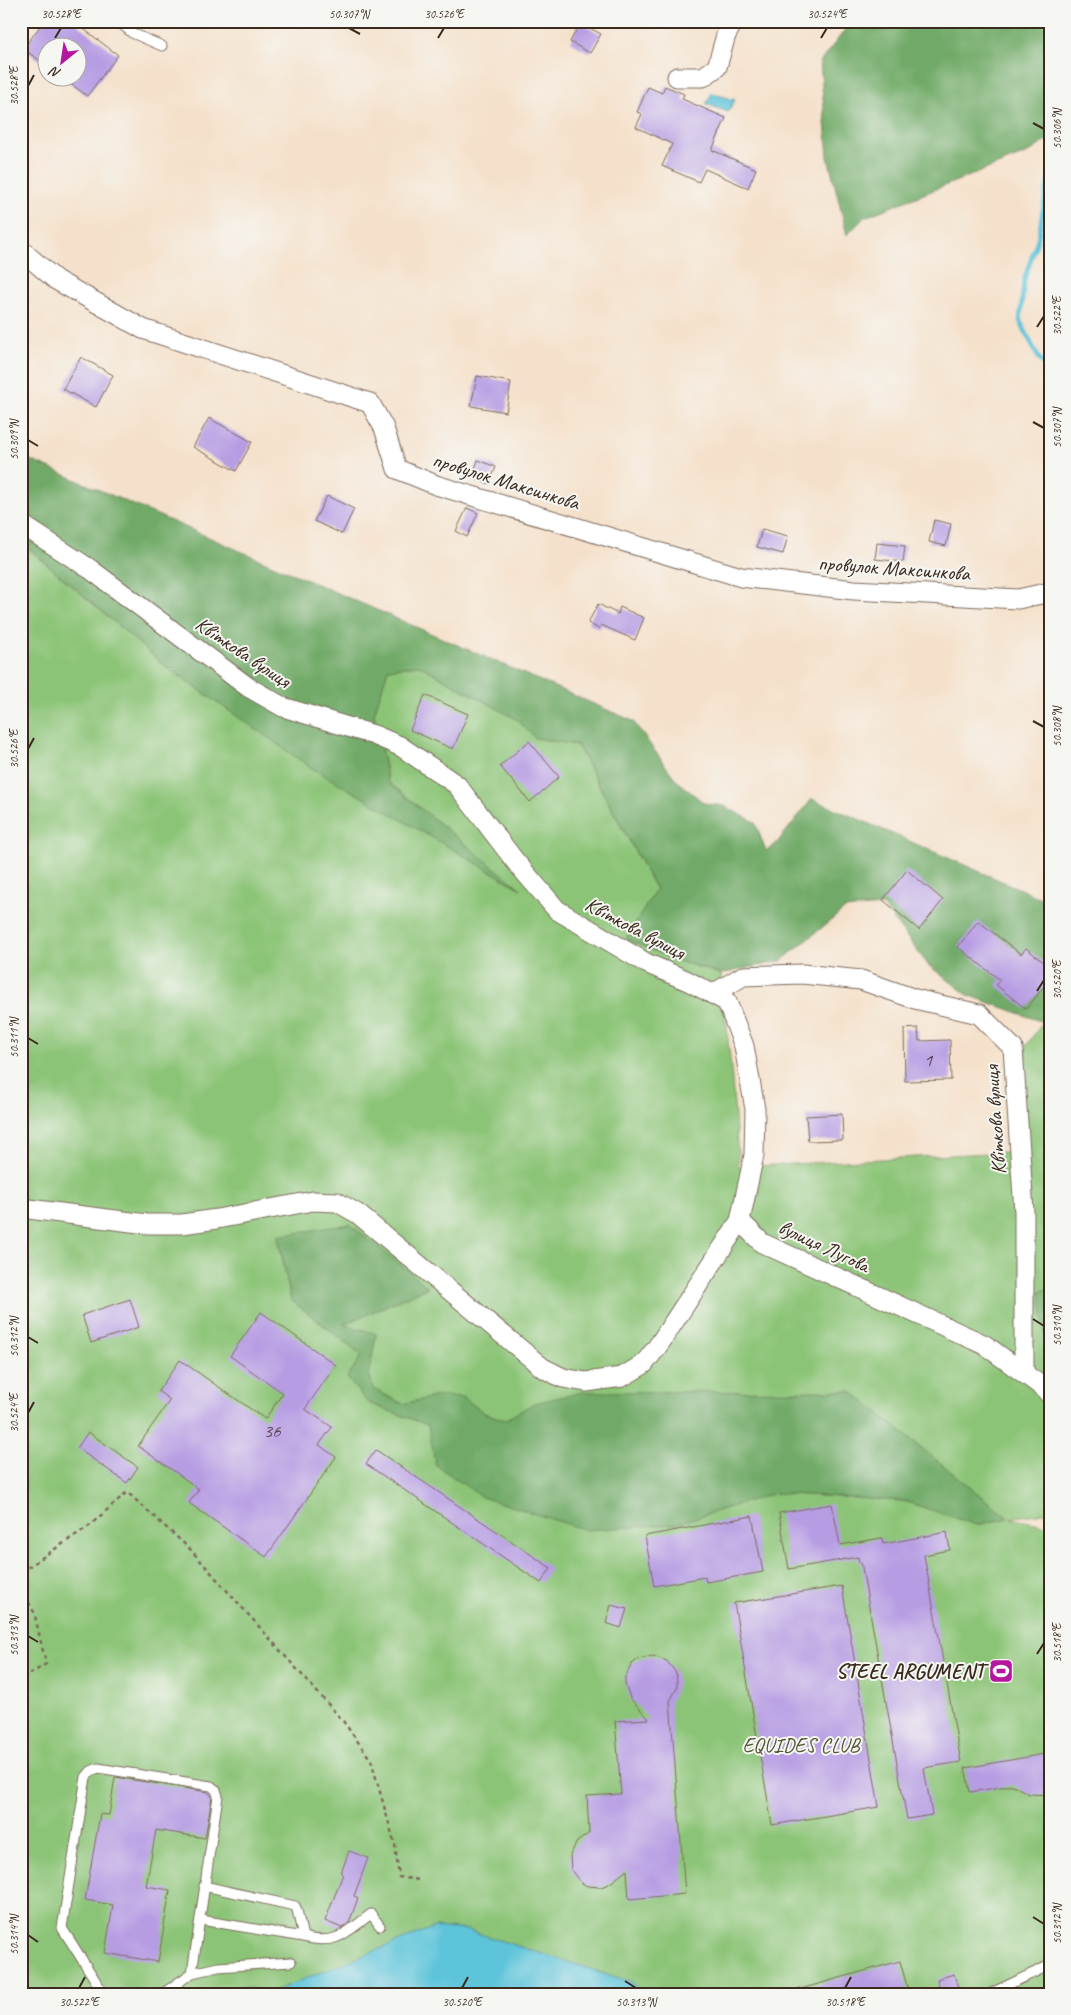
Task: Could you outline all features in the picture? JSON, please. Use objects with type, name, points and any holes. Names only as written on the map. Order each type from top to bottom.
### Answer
[{"type":"street","points":[[677,77],[703,77],[717,67],[726,36],[734,21]]},
{"type":"street","name":"провулок Максинкова","points":[[21,250],[56,280],[143,329],[370,403],[384,428],[397,469],[436,485],[741,577],[854,590],[1018,599],[1050,592]]},
{"type":"street","name":"Квіткова вулиця","points":[[21,524],[90,569],[248,687],[283,707],[374,735],[400,746],[457,785],[515,861],[557,910],[646,963],[713,994],[742,976],[802,974],[861,980],[915,999],[979,1014],[1013,1048],[1024,1212],[1024,1373]]},
{"type":"street","points":[[21,1208],[147,1224],[182,1224],[313,1201],[337,1202],[358,1214],[543,1368],[563,1378],[586,1382],[622,1377],[644,1364],[660,1343],[740,1221],[754,1155],[754,1109],[744,1046],[727,1002],[713,994]]},
{"type":"street","name":"вулиця Лугова","points":[[740,1221],[762,1243],[985,1345],[1024,1373],[1050,1395]]},
{"type":"lane","points":[[118,21],[132,33],[162,46]]},
{"type":"lane","points":[[104,1994],[62,1928],[86,1777],[91,1771],[98,1768],[211,1786],[216,1790],[218,1796],[192,1972]]},
{"type":"lane","points":[[204,1886],[294,1906],[297,1910],[303,1937]]},
{"type":"lane","points":[[200,1920],[319,1941],[340,1936],[371,1914],[380,1926]]},
{"type":"lane","points":[[162,1994],[192,1972],[218,1967],[291,1962]]},
{"type":"lane","points":[[989,1994],[1050,1965]]},
{"type":"path","points":[[21,1572],[89,1526],[127,1492],[190,1549],[343,1721],[371,1760],[395,1845],[399,1877],[419,1880]]},
{"type":"path","points":[[21,1588],[34,1612],[46,1664],[21,1680]]},
{"type":"green space","points":[[852,21],[1050,21],[1050,138],[1028,153],[865,217],[847,235],[828,157],[820,62]]},
{"type":"green space","points":[[21,456],[633,721],[676,780],[704,803],[724,806],[755,822],[766,851],[776,844],[812,799],[1050,902],[1050,1012],[1043,1022],[968,995],[928,965],[883,906],[845,909],[781,961],[721,974],[675,960],[626,939],[656,889],[577,745],[535,738],[516,719],[419,665],[388,669],[374,714],[388,782],[521,889],[310,767],[165,666],[21,542]]},
{"type":"green space","name":"EQUIDES CLUB","points":[[21,542],[165,666],[233,713],[517,887],[388,782],[374,714],[388,669],[419,665],[516,719],[535,738],[577,745],[656,890],[626,939],[675,960],[721,974],[739,1167],[1023,1151],[1021,1102],[1026,1046],[1050,1012],[1050,1512],[1010,1518],[1050,1526],[1050,1994],[21,1994]],"holes":[[[278,1237],[427,1288],[344,1324],[376,1334],[369,1374],[373,1389],[403,1404],[438,1396],[462,1397],[484,1413],[505,1420],[535,1403],[851,1391],[1008,1518],[977,1525],[904,1501],[774,1493],[675,1524],[436,1465],[428,1425],[368,1403],[362,1355],[291,1300]]]},
{"type":"green space","points":[[350,1224],[428,1287],[344,1324],[376,1334],[369,1374],[373,1389],[403,1404],[438,1396],[463,1397],[484,1413],[505,1420],[535,1403],[582,1392],[851,1391],[1008,1518],[977,1525],[904,1501],[775,1493],[675,1524],[586,1530],[482,1497],[436,1465],[428,1425],[368,1403],[347,1378],[362,1355],[291,1300],[278,1236]]},
{"type":"green space","points":[[1050,1289],[1050,1375],[1040,1291]]},
{"type":"water","points":[[712,93],[735,100],[728,112],[706,104]]},
{"type":"water","points":[[435,1927],[467,1930],[632,1982],[643,1994],[220,1994],[240,1986],[269,1993]]},
{"type":"building","points":[[44,21],[73,21],[118,55],[87,96],[76,88],[88,88],[88,38],[38,38],[38,59],[23,49]]},
{"type":"building","points":[[580,23],[601,34],[590,53],[570,42]]},
{"type":"building","points":[[665,86],[684,94],[682,99],[726,118],[712,150],[756,169],[748,188],[705,169],[699,182],[662,166],[672,144],[636,127],[642,114],[637,112],[648,87],[662,93]]},
{"type":"building","points":[[81,357],[113,375],[96,407],[63,389]]},
{"type":"building","points":[[477,376],[511,382],[506,412],[471,406]]},
{"type":"building","points":[[209,418],[252,442],[236,471],[193,447]]},
{"type":"building","points":[[478,460],[496,467],[489,484],[472,477]]},
{"type":"building","points":[[327,496],[354,509],[342,534],[314,521]]},
{"type":"building","points":[[467,508],[478,513],[467,537],[456,531]]},
{"type":"building","points":[[934,520],[951,524],[946,546],[929,542]]},
{"type":"building","points":[[762,529],[788,536],[783,554],[757,547]]},
{"type":"building","points":[[877,543],[905,546],[903,562],[875,559]]},
{"type":"building","points":[[598,604],[618,614],[620,607],[644,618],[635,640],[601,625],[599,629],[588,623]]},
{"type":"building","points":[[425,695],[468,714],[453,749],[410,730]]},
{"type":"building","points":[[529,741],[559,777],[530,802],[500,766]]},
{"type":"building","points":[[907,870],[943,900],[919,930],[883,900]]},
{"type":"building","points":[[978,921],[1021,954],[1026,948],[1050,967],[1050,979],[1026,1009],[996,985],[1000,980],[958,947]]},
{"type":"building","points":[[918,1028],[919,1041],[950,1040],[951,1080],[905,1081],[904,1029]]},
{"type":"building","points":[[842,1114],[843,1140],[808,1141],[806,1116]]},
{"type":"building","points":[[130,1299],[139,1327],[91,1343],[82,1315]]},
{"type":"building","points":[[261,1312],[336,1365],[305,1409],[332,1427],[319,1445],[336,1457],[266,1557],[189,1503],[199,1489],[138,1446],[170,1400],[158,1391],[180,1360],[265,1419],[283,1393],[230,1356]]},
{"type":"building","points":[[88,1432],[138,1467],[127,1483],[77,1448]]},
{"type":"building","points":[[376,1450],[551,1568],[541,1583],[366,1464]]},
{"type":"building","points":[[832,1504],[840,1545],[882,1538],[883,1544],[947,1532],[950,1550],[924,1555],[961,1762],[924,1768],[932,1815],[907,1819],[861,1562],[859,1563],[858,1557],[789,1569],[779,1513]]},
{"type":"building","points":[[752,1516],[763,1572],[706,1582],[705,1577],[654,1586],[645,1536]]},
{"type":"building","points":[[842,1586],[879,1807],[772,1825],[734,1603]]},
{"type":"building","points":[[611,1605],[627,1609],[621,1628],[606,1623]]},
{"type":"building","points":[[653,1656],[667,1661],[676,1673],[677,1688],[670,1701],[685,1894],[629,1899],[627,1870],[609,1884],[601,1887],[587,1886],[580,1882],[571,1870],[570,1855],[577,1842],[589,1833],[587,1796],[621,1794],[615,1721],[649,1719],[630,1698],[625,1684],[625,1677],[632,1664],[638,1659]]},
{"type":"building","points":[[1050,1753],[1050,1795],[1029,1794],[1013,1785],[970,1792],[965,1768]]},
{"type":"building","points":[[115,1777],[208,1792],[212,1797],[205,1838],[156,1830],[146,1886],[170,1890],[158,1962],[105,1953],[113,1905],[85,1900],[100,1814],[109,1815]]},
{"type":"building","points":[[349,1851],[368,1858],[354,1896],[358,1898],[349,1923],[342,1928],[325,1921],[343,1874],[341,1873]]},
{"type":"building","points":[[900,1961],[909,1994],[798,1994],[797,1990]]},
{"type":"building","points":[[954,1974],[960,1994],[941,1994],[937,1979]]},
{"type":"waterway","points":[[1050,171],[1038,238],[1024,280],[1020,321],[1038,357],[1050,372]]},
{"type":"place","name":"STEEL ARGUMENT","points":[[1001,1671]]}]
